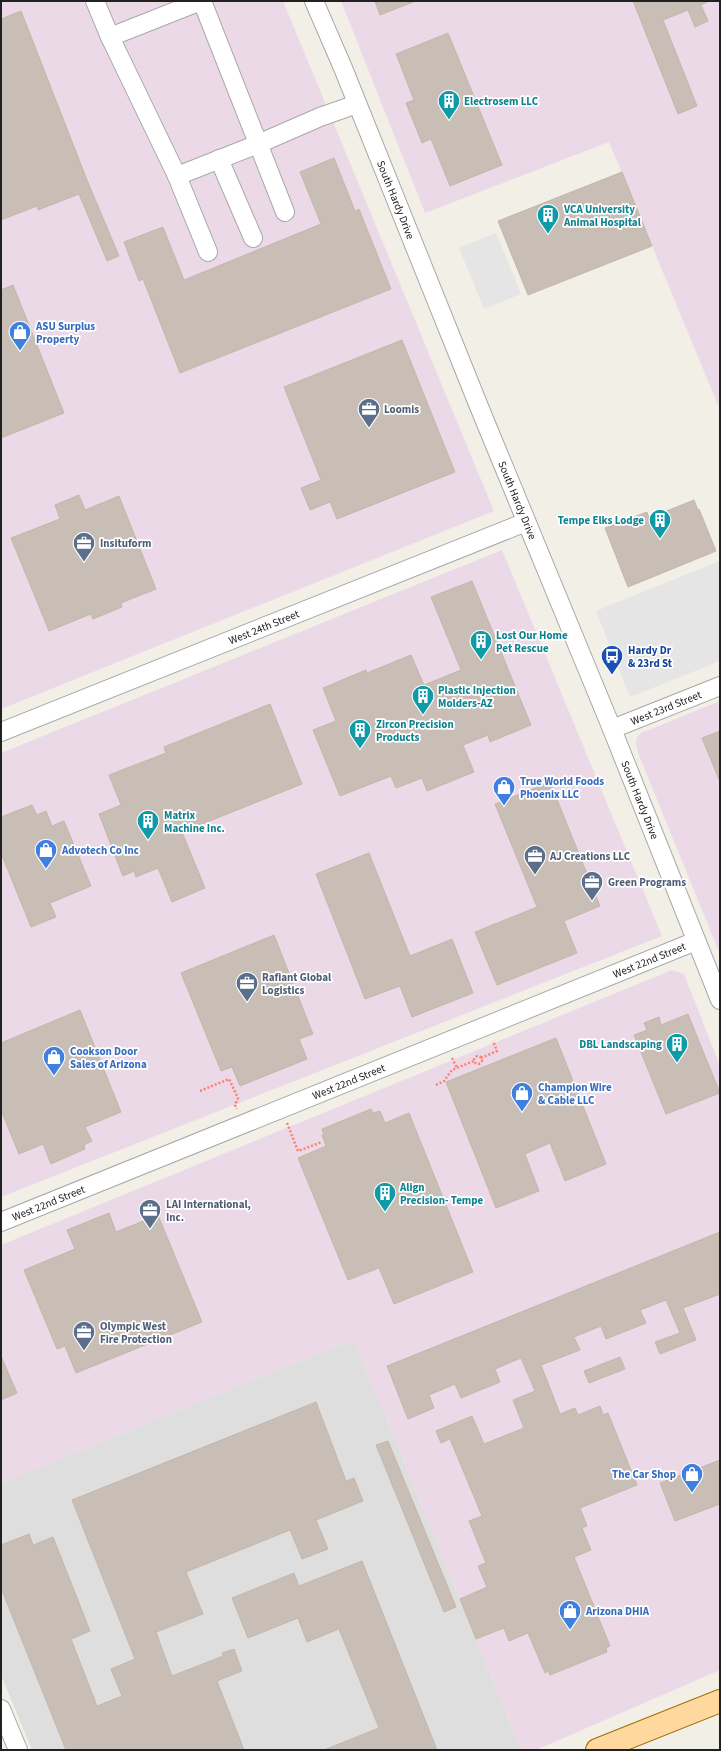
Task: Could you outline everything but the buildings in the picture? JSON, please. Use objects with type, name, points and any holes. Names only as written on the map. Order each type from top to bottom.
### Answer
[{"type":"main road","points":[[597,1750],[720,1701]]},
{"type":"street","points":[[95,1],[110,37],[177,176],[208,252]]},
{"type":"street","points":[[110,37],[201,1],[285,212]]},
{"type":"street","name":"South Hardy Drive","points":[[314,1],[612,729],[720,1000]]},
{"type":"street","points":[[177,176],[258,144],[320,117],[357,104]]},
{"type":"street","points":[[219,159],[253,238]]},
{"type":"street","name":"West 24th Street","points":[[1,732],[526,522]]},
{"type":"street","name":"West 23rd Street","points":[[612,729],[720,686]]},
{"type":"street","name":"West 22nd Street","points":[[1,1222],[696,941]]},
{"type":"street","points":[[1,1709],[18,1750]]},
{"type":"path","points":[[474,1061],[476,1056],[481,1058],[497,1051],[492,1039]]},
{"type":"path","points":[[451,1055],[456,1068]]},
{"type":"path","points":[[436,1085],[444,1081],[452,1070],[474,1061],[476,1063],[480,1063],[481,1058]]},
{"type":"path","points":[[200,1091],[229,1079],[238,1098],[235,1105],[238,1113]]},
{"type":"path","points":[[286,1120],[298,1151],[322,1142]]},
{"type":"shaded area","points":[[1,1],[283,1],[494,511],[1,709]]},
{"type":"shaded area","points":[[341,1],[720,1],[720,410],[609,142],[425,213]]},
{"type":"shaded area","points":[[496,233],[521,294],[484,309],[459,248]]},
{"type":"shaded area","points":[[502,550],[662,936],[1,1197],[1,753]]},
{"type":"shaded area","points":[[720,561],[720,661],[630,697],[596,611]]},
{"type":"shaded area","points":[[720,701],[720,954],[638,753],[636,743],[637,737],[641,733]]},
{"type":"shaded area","points":[[672,970],[684,974],[720,1066],[720,1670],[536,1750],[521,1750],[354,1339],[1,1483],[1,1245]]},
{"type":"shaded area","points":[[354,1339],[521,1750],[32,1750],[1,1675],[1,1483]]},
{"type":"place","name":"Electrosem LLC","points":[[449,120]]},
{"type":"place","name":"VCA University Animal Hospital","points":[[548,234]]},
{"type":"place","name":"ASU Surplus Property","points":[[20,352]]},
{"type":"place","name":"Loomis","points":[[369,428]]},
{"type":"place","name":"Tempe Elks Lodge","points":[[660,540]]},
{"type":"place","name":"Insituform","points":[[84,562]]},
{"type":"place","name":"Lost Our Home Pet Rescue","points":[[481,660]]},
{"type":"place","name":"Hardy Dr & 23rd St","points":[[612,676]]},
{"type":"place","name":"Plastic Injection Molders-AZ","points":[[423,716]]},
{"type":"place","name":"Zircon Precision Products","points":[[360,750]]},
{"type":"place","name":"True World Foods Phoenix LLC","points":[[504,806]]},
{"type":"place","name":"Matrix Machine Inc.","points":[[148,840]]},
{"type":"place","name":"Advotech Co Inc","points":[[46,870]]},
{"type":"place","name":"AJ Creations LLC","points":[[535,876]]},
{"type":"place","name":"Green Programs","points":[[592,902]]},
{"type":"place","name":"Rafiant Global Logistics","points":[[247,1002]]},
{"type":"place","name":"DBL Landscaping","points":[[677,1064]]},
{"type":"place","name":"Cookson Door Sales of Arizona","points":[[54,1076]]},
{"type":"place","name":"Champion Wire & Cable LLC","points":[[522,1112]]},
{"type":"place","name":"Align Precision- Tempe","points":[[385,1212]]},
{"type":"place","name":"LAI International, Inc.","points":[[150,1230]]},
{"type":"place","name":"Olympic West Fire Protection","points":[[84,1352]]},
{"type":"place","name":"The Car Shop","points":[[692,1494]]},
{"type":"place","name":"Arizona DHIA","points":[[570,1630]]}]
